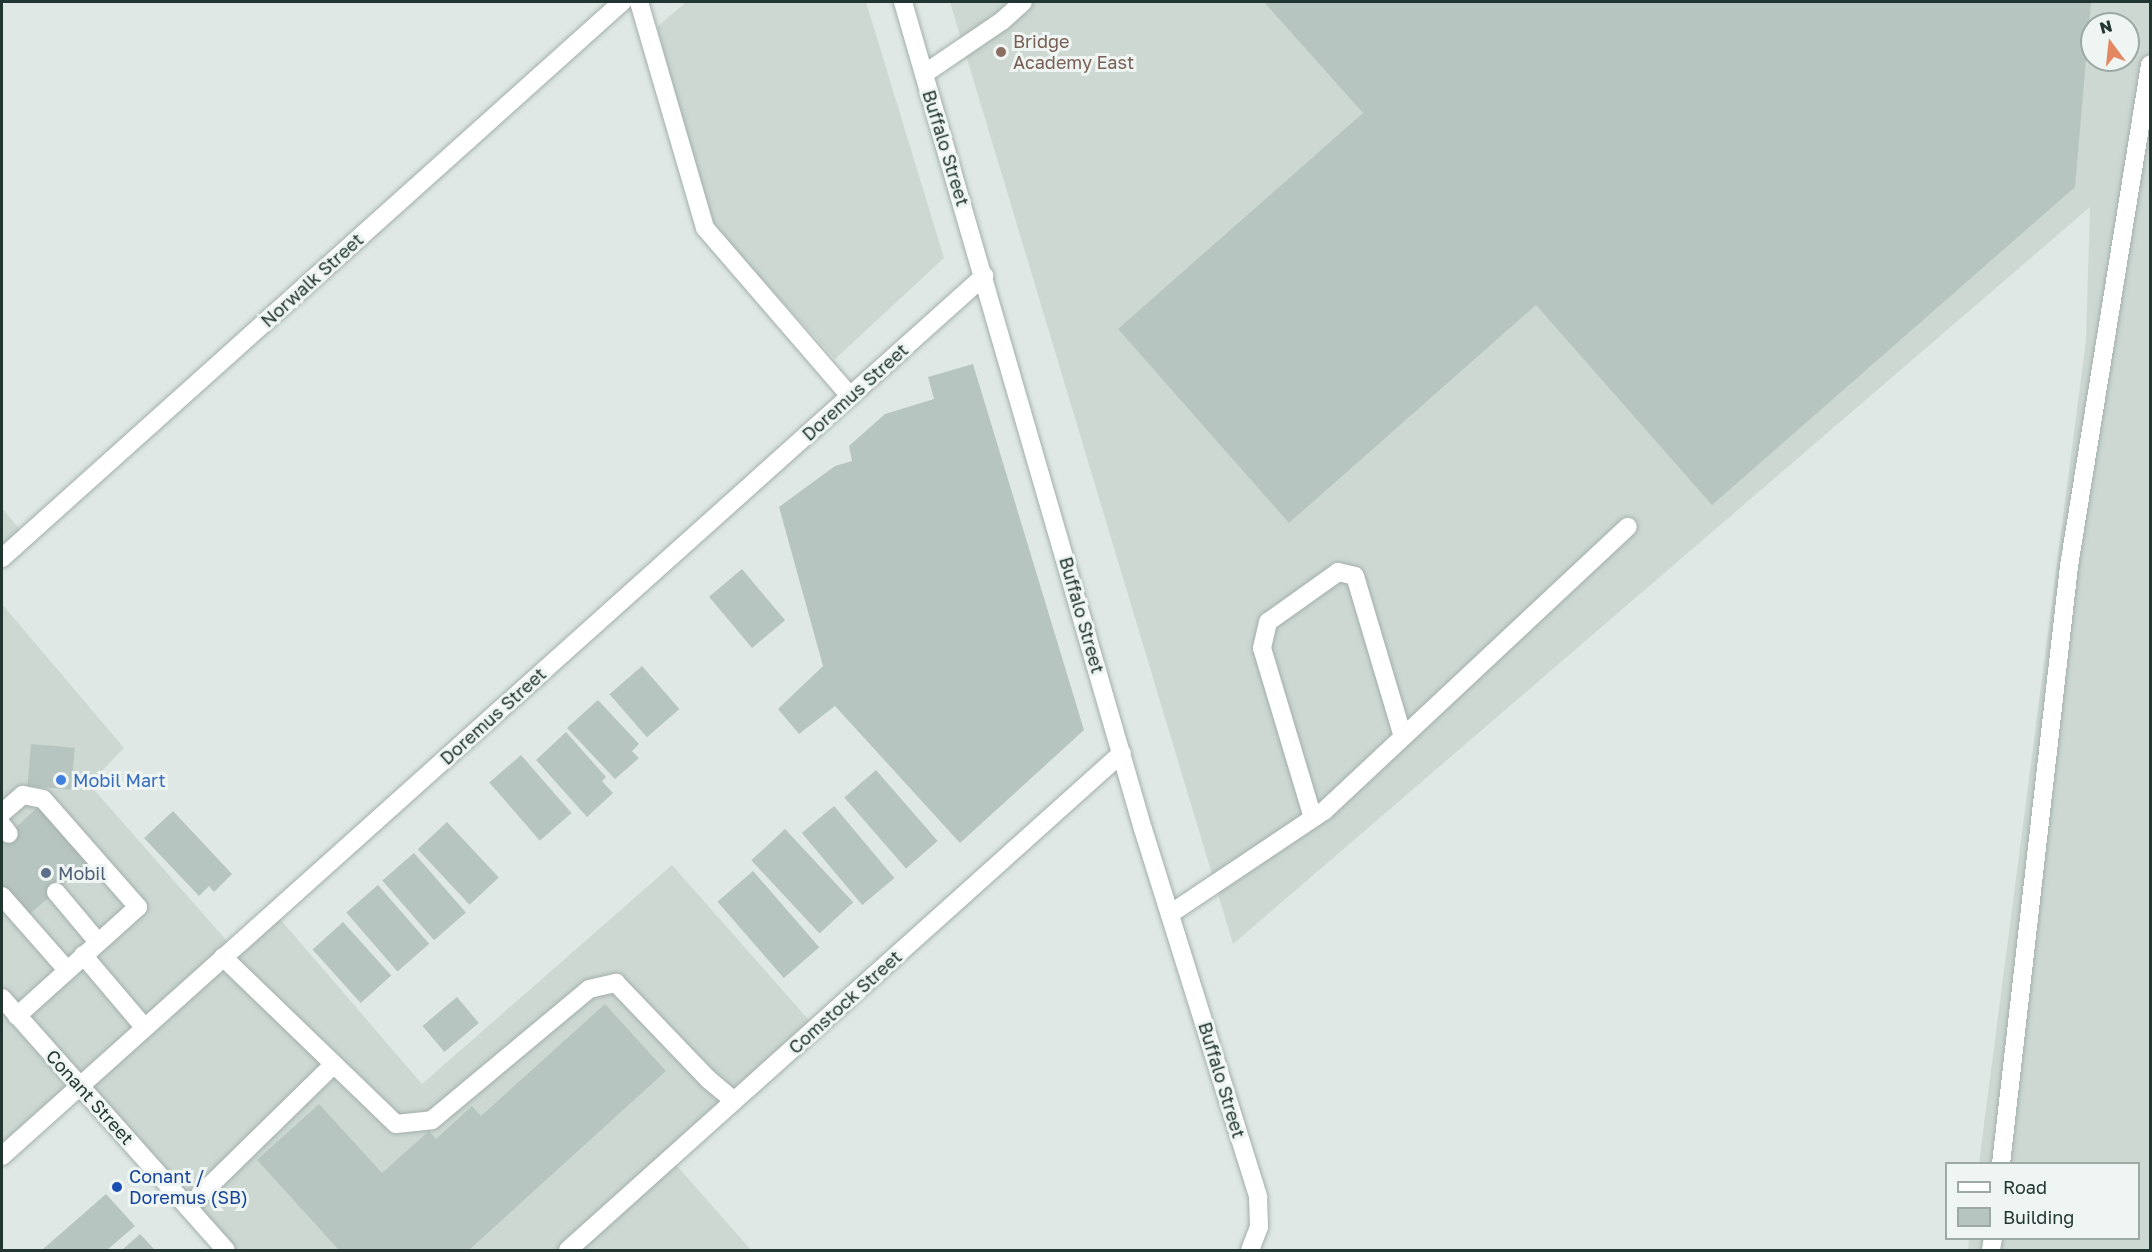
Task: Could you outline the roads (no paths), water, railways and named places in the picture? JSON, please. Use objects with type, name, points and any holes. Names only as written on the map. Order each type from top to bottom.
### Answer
[{"type":"street","name":"Norwalk Street","points":[[2,558],[622,2]]},
{"type":"street","points":[[639,2],[705,228],[850,396]]},
{"type":"street","name":"Buffalo Street","points":[[903,2],[1122,753],[1258,1197],[1259,1227],[1250,1251]]},
{"type":"street","points":[[924,74],[1002,21],[1023,2]]},
{"type":"street","points":[[2001,1162],[2069,566],[2151,65]]},
{"type":"street","name":"Doremus Street","points":[[2,1156],[984,276]]},
{"type":"street","points":[[1170,914],[1313,818],[1628,527]]},
{"type":"street","points":[[1313,818],[1262,648],[1268,622],[1338,572],[1355,576],[1403,737]]},
{"type":"street","name":"Comstock Street","points":[[568,1251],[1122,753]]},
{"type":"street","points":[[2,813],[22,795],[43,799],[138,908],[17,1016]]},
{"type":"street","points":[[56,892],[99,942]]},
{"type":"street","points":[[2,896],[67,970]]},
{"type":"street","points":[[83,956],[144,1027]]},
{"type":"street","points":[[223,957],[396,1124],[432,1120],[589,989],[616,983],[708,1079],[735,1101]]},
{"type":"street","name":"Conant Street","points":[[2,998],[226,1251]]},
{"type":"street","points":[[188,1207],[334,1064]]},
{"type":"place","name":"Bridge Academy East","points":[[1001,52]]},
{"type":"place","name":"Mobil Mart","points":[[61,780]]},
{"type":"place","name":"Mobil","points":[[46,873]]},
{"type":"place","name":"Conant / Doremus (SB)","points":[[117,1187]]}]
